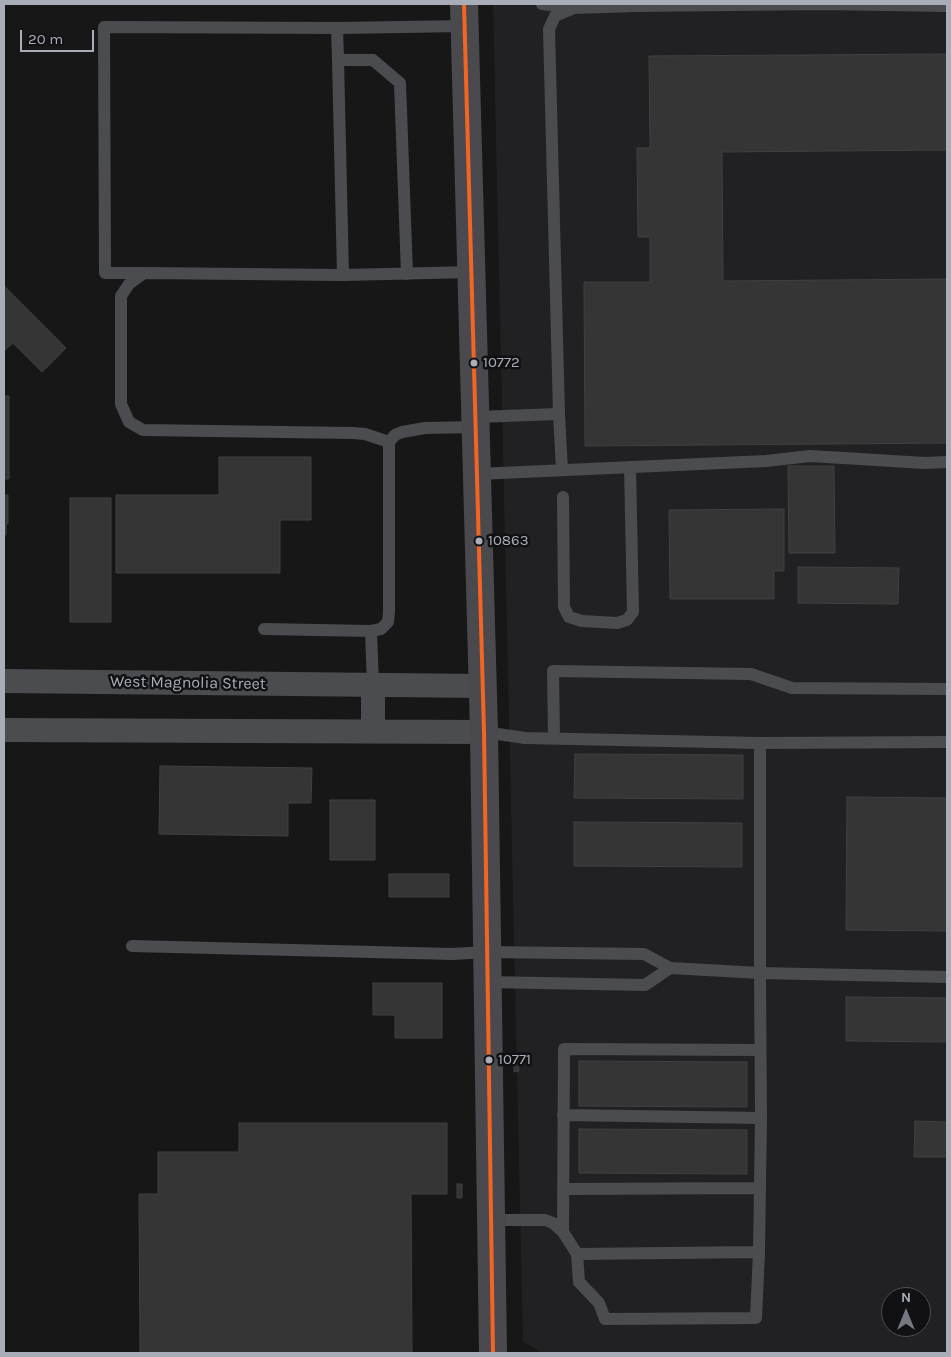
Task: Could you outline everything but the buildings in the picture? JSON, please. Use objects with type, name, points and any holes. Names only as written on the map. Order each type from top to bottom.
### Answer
[{"type":"street","points":[[465,15],[484,732],[493,1353]]},
{"type":"street","name":"West Magnolia Street","points":[[4,681],[483,686]]},
{"type":"street","points":[[373,685],[373,731]]},
{"type":"street","points":[[4,730],[484,732]]},
{"type":"lane","points":[[542,4],[574,8],[824,4],[947,6]]},
{"type":"lane","points":[[562,470],[549,29],[556,16],[574,8]]},
{"type":"lane","points":[[465,15],[337,28],[104,27],[105,273],[343,275],[472,272]]},
{"type":"lane","points":[[337,28],[343,275]]},
{"type":"lane","points":[[338,60],[373,60],[400,83],[407,274]]},
{"type":"lane","points":[[144,273],[129,284],[121,296],[121,404],[129,422],[143,430],[352,433],[364,434],[389,442]]},
{"type":"lane","points":[[264,629],[371,631],[381,629],[388,622],[389,442],[395,435],[425,428],[559,414]]},
{"type":"lane","points":[[478,474],[766,461],[810,456],[925,463],[947,462]]},
{"type":"lane","points":[[563,497],[564,607],[569,617],[582,621],[617,623],[627,620],[633,612],[630,467]]},
{"type":"lane","points":[[371,631],[373,685]]},
{"type":"lane","points":[[554,738],[553,671],[751,674],[792,688],[947,689]]},
{"type":"lane","points":[[484,732],[525,738],[760,743],[947,742]]},
{"type":"lane","points":[[491,1220],[544,1220],[553,1223],[563,1232],[578,1254],[578,1282],[600,1303],[605,1319],[756,1318],[761,1118],[760,743]]},
{"type":"lane","points":[[132,946],[452,954],[488,952],[644,954],[670,968],[760,973],[947,977]]},
{"type":"lane","points":[[488,982],[645,985],[670,968]]},
{"type":"lane","points":[[563,1232],[564,1049],[760,1050]]},
{"type":"lane","points":[[563,1115],[761,1118]]},
{"type":"lane","points":[[563,1189],[760,1188]]},
{"type":"lane","points":[[578,1254],[759,1252]]},
{"type":"shaded area","points":[[493,4],[947,4],[947,1353],[541,1353],[523,1341]]},
{"type":"transit line","points":[[464,4],[484,732],[493,1353]]},
{"type":"place","name":"10772","points":[[474,363]]},
{"type":"place","name":"10863","points":[[479,541]]},
{"type":"place","name":"10771","points":[[489,1060]]}]
